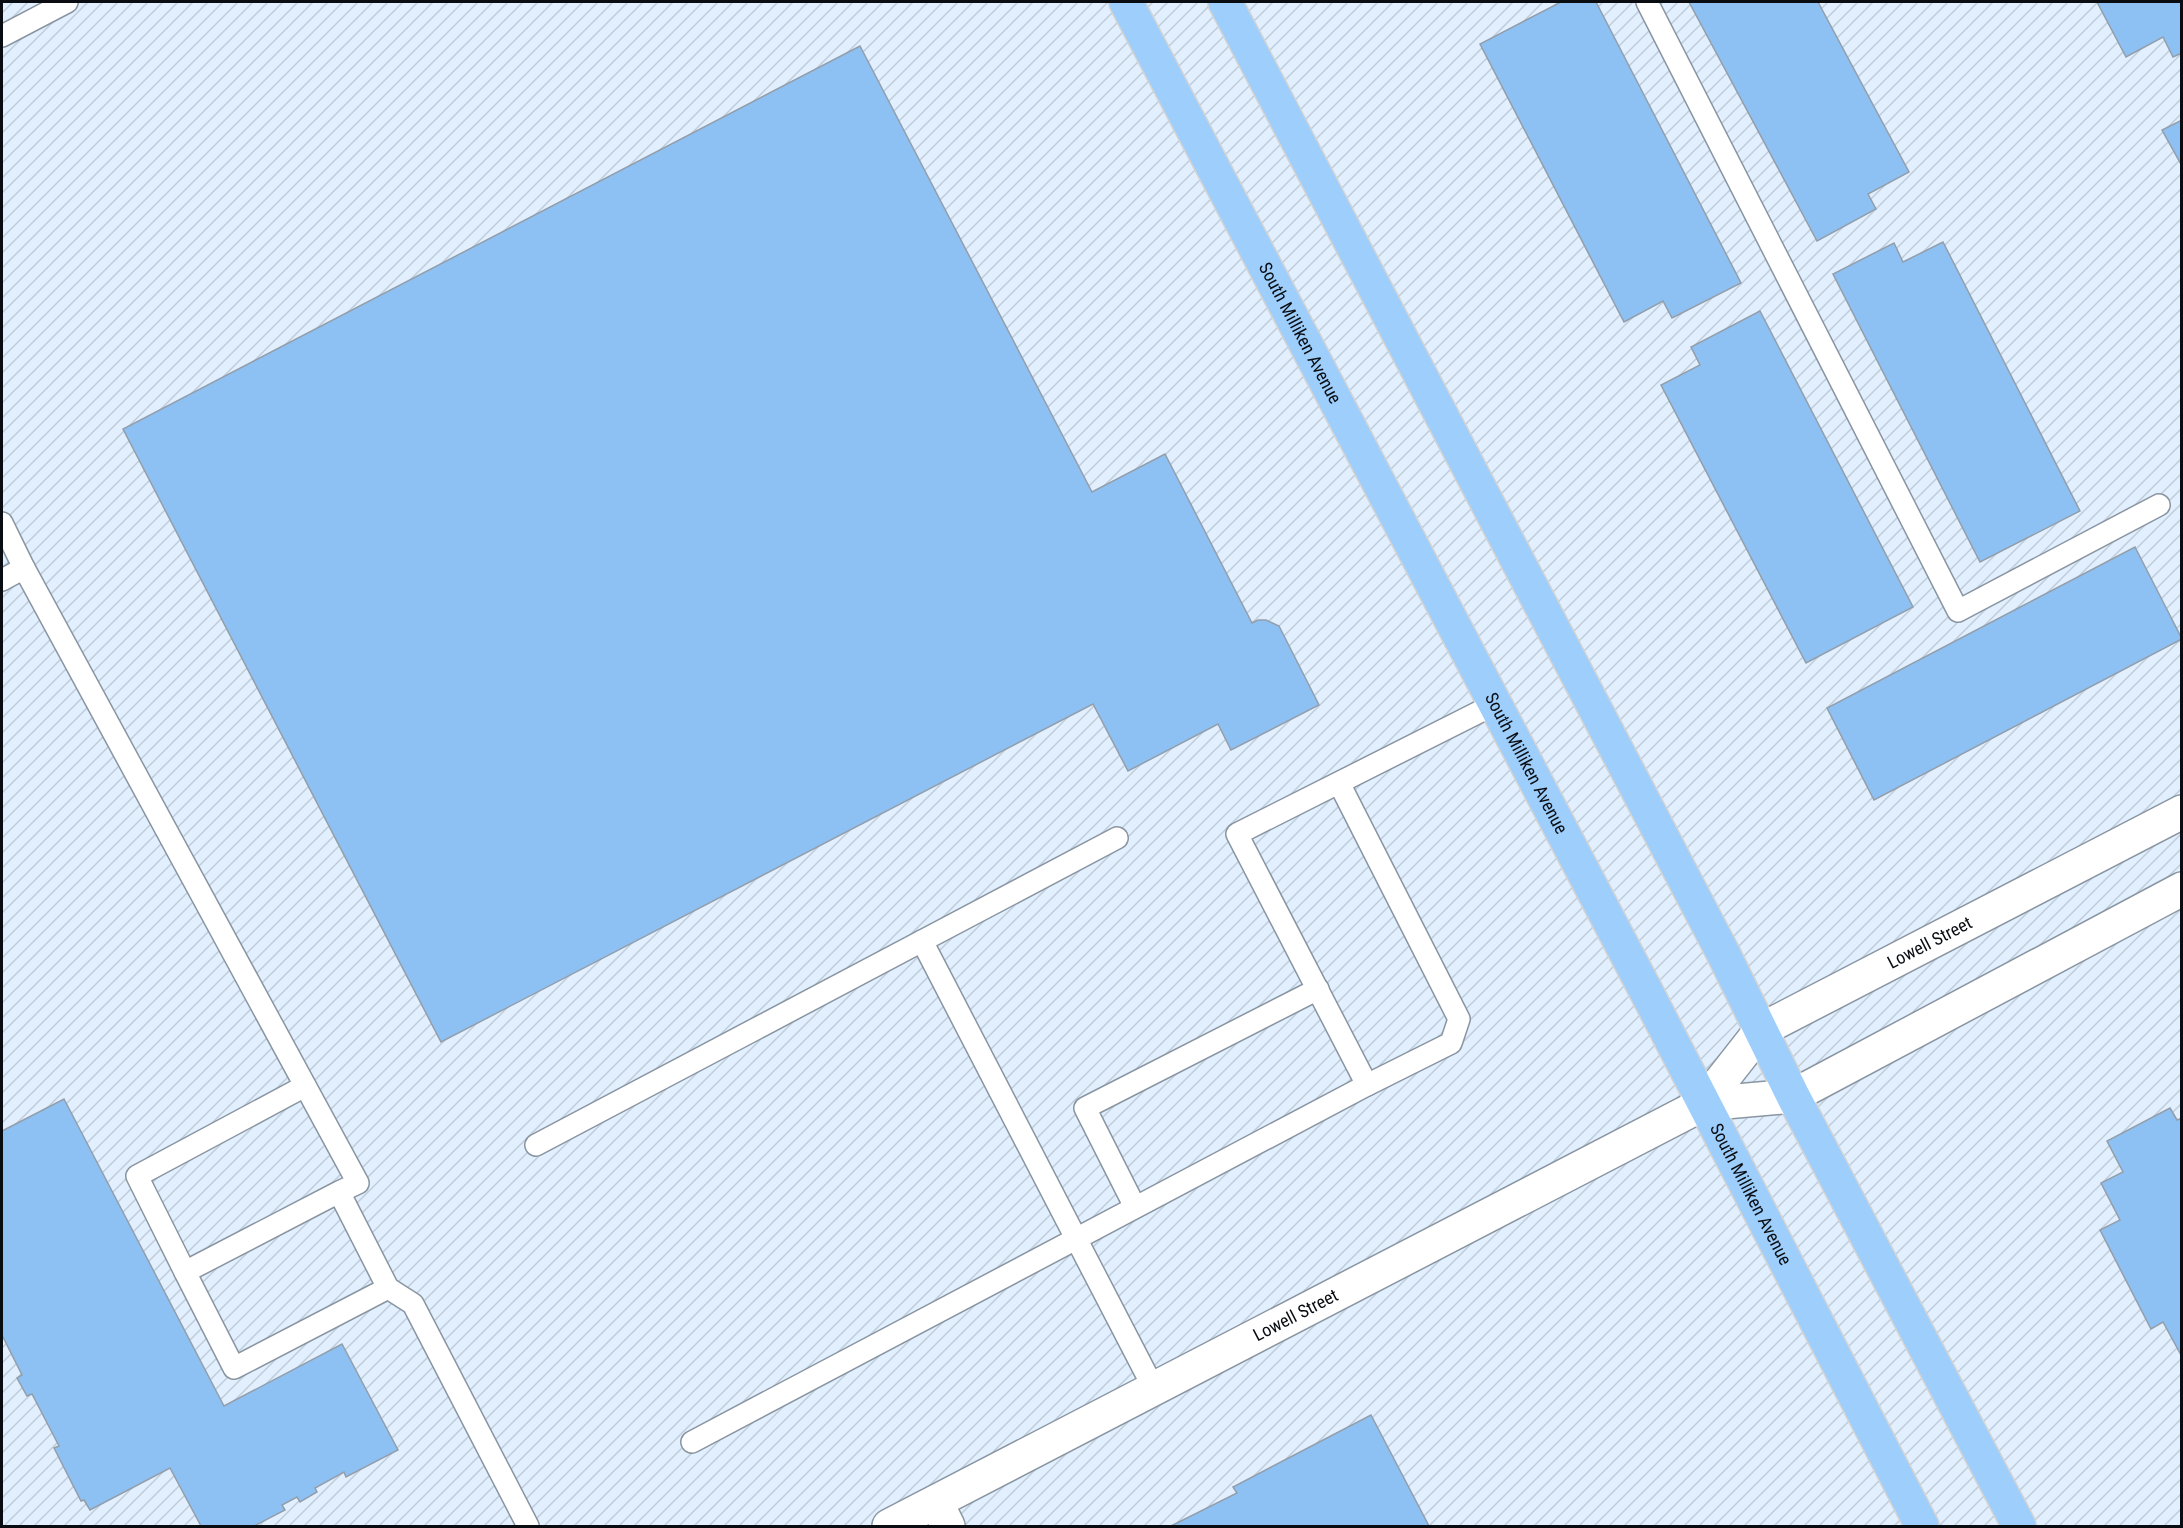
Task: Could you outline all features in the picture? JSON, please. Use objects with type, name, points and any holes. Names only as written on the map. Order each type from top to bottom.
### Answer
[{"type":"main road","name":"South Milliken Avenue","points":[[1126,2],[1495,704],[1922,1527]]},
{"type":"main road","points":[[1225,2],[2019,1527]]},
{"type":"street","name":"Lowell Street","points":[[1703,1104],[1761,1029],[2181,812]]},
{"type":"street","name":"Lowell Street","points":[[889,1527],[942,1514],[1154,1389],[1703,1104],[1793,1096],[2181,889]]},
{"type":"lane","points":[[2,36],[68,2]]},
{"type":"lane","points":[[1647,2],[1958,611],[2159,505]]},
{"type":"lane","points":[[2,523],[24,568],[358,1183],[185,1272]]},
{"type":"lane","points":[[2,580],[24,568]]},
{"type":"lane","points":[[1367,1085],[1238,834],[1495,704]]},
{"type":"lane","points":[[693,1442],[1135,1207],[1451,1043],[1459,1019],[1339,783]]},
{"type":"lane","points":[[536,1145],[1116,838]]},
{"type":"lane","points":[[922,941],[1154,1389]]},
{"type":"lane","points":[[1135,1207],[1085,1108],[1318,989]]},
{"type":"lane","points":[[305,1086],[137,1176],[234,1368],[388,1288]]},
{"type":"lane","points":[[339,1192],[388,1288],[413,1304],[528,1527]]},
{"type":"shaded area","points":[[2,2],[2181,2],[2181,1526],[2,1526]]},
{"type":"building","points":[[1561,2],[1596,2],[1741,283],[1672,318],[1663,301],[1624,322],[1480,44]]},
{"type":"building","points":[[1689,2],[1818,2],[1909,172],[1868,194],[1876,209],[1817,241]]},
{"type":"building","points":[[2097,2],[2182,2],[2182,53],[2173,57],[2163,37],[2126,57]]},
{"type":"building","points":[[860,46],[1092,492],[1165,454],[1252,623],[1266,620],[1279,626],[1319,705],[1231,750],[1218,724],[1128,771],[1093,704],[441,1042],[123,429]]},
{"type":"building","points":[[2182,120],[2182,166],[2162,130]]},
{"type":"building","points":[[1943,242],[2080,511],[1980,562],[1833,274],[1894,243],[1903,262]]},
{"type":"building","points":[[1760,311],[1913,607],[1806,663],[1661,385],[1700,365],[1691,347]]},
{"type":"building","points":[[2135,547],[2182,639],[1874,800],[1827,708]]},
{"type":"building","points":[[64,1099],[224,1406],[342,1344],[398,1450],[346,1477],[344,1472],[315,1488],[317,1492],[300,1502],[297,1497],[282,1505],[285,1510],[254,1526],[201,1526],[170,1468],[90,1510],[84,1500],[81,1501],[54,1448],[59,1446],[32,1394],[27,1396],[17,1378],[22,1375],[2,1335],[2,1131]]},
{"type":"building","points":[[2170,1108],[2177,1120],[2182,1118],[2182,1357],[2163,1322],[2151,1329],[2100,1230],[2120,1220],[2101,1183],[2123,1172],[2107,1141]]},
{"type":"building","points":[[1371,1415],[1429,1526],[1171,1526],[1237,1493],[1233,1487]]}]
